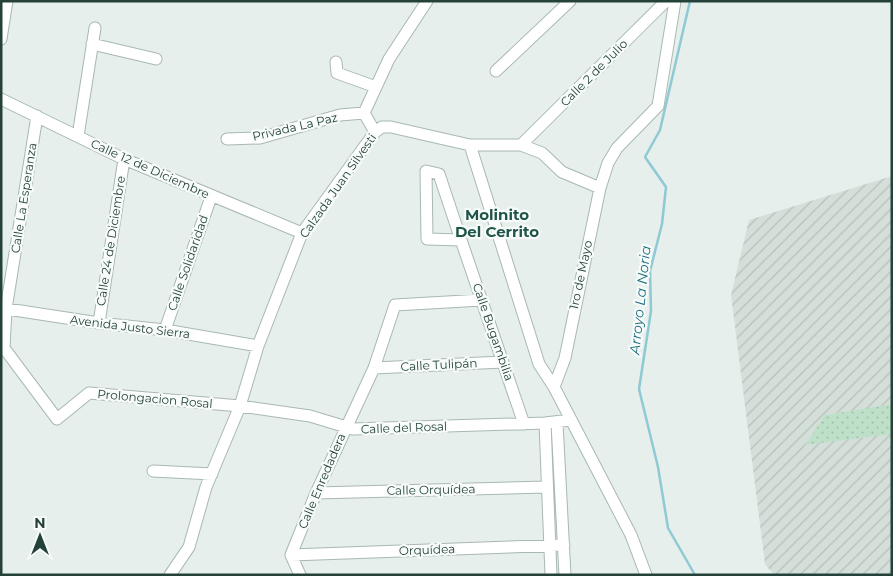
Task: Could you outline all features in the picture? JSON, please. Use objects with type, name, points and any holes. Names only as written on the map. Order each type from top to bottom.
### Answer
[{"type":"street","points":[[1,39],[7,1]]},
{"type":"street","points":[[375,132],[364,113],[389,59],[427,1]]},
{"type":"street","points":[[496,71],[570,1]]},
{"type":"street","name":"Calle 2 de Julio","points":[[521,144],[666,1]]},
{"type":"street","name":"1ro de Mayo","points":[[554,387],[565,358],[600,188],[608,163],[617,148],[658,106],[675,1]]},
{"type":"street","points":[[78,136],[94,28]]},
{"type":"street","points":[[92,44],[156,59]]},
{"type":"street","points":[[336,62],[337,73],[376,87]]},
{"type":"street","name":"Calle 12 de Diciembre","points":[[1,99],[124,159],[211,197],[302,233]]},
{"type":"street","name":"Privada La Paz","points":[[227,139],[260,138],[340,115],[364,113]]},
{"type":"street","name":"Calle La Esperanza","points":[[4,309],[37,116]]},
{"type":"street","name":"Calzada Juan Silvesti","points":[[170,575],[189,547],[212,474],[240,406],[258,346],[302,233],[375,132],[382,127],[391,127],[470,145],[521,144],[542,153],[562,172],[600,188]]},
{"type":"street","points":[[470,145],[539,364],[554,387],[631,535],[646,575]]},
{"type":"street","name":"Calle 24 de Diciembre","points":[[99,324],[124,159]]},
{"type":"street","name":"Calle Bugambilia","points":[[461,240],[428,239],[426,171],[439,174],[524,424]]},
{"type":"street","name":"Calle Solidaridad","points":[[165,330],[211,197]]},
{"type":"street","name":"Calle Enredadera","points":[[291,555],[345,427],[374,368],[395,305],[482,300]]},
{"type":"street","name":"Avenida Justo Sierra","points":[[4,309],[99,324],[165,330],[258,346]]},
{"type":"street","name":"Prolongacion Rosal","points":[[4,309],[4,348],[57,419],[90,393],[240,406]]},
{"type":"street","name":"Calle Tulipán","points":[[374,368],[503,362]]},
{"type":"street","name":"Calle del Rosal","points":[[240,406],[310,416],[353,429],[551,423],[571,420]]},
{"type":"street","points":[[551,423],[546,487],[551,575]]},
{"type":"street","points":[[551,423],[564,546],[565,575]]},
{"type":"street","points":[[153,471],[212,474]]},
{"type":"street","name":"Calle Orquídea","points":[[316,493],[546,487]]},
{"type":"street","name":"Orquídea","points":[[291,555],[564,546]]},
{"type":"street","points":[[291,555],[298,574]]},
{"type":"shaded area","points":[[892,176],[892,575],[774,575],[765,564],[731,295],[749,220]]},
{"type":"green space","points":[[892,404],[892,434],[805,445],[825,415]]},
{"type":"waterway","name":"Arroyo La Noria","points":[[690,1],[660,130],[645,157],[666,187],[662,224],[650,271],[651,311],[639,389],[658,467],[668,528],[695,575]]},
{"type":"district","name":"Molinito Del Cerrito","points":[[497,224]]}]
